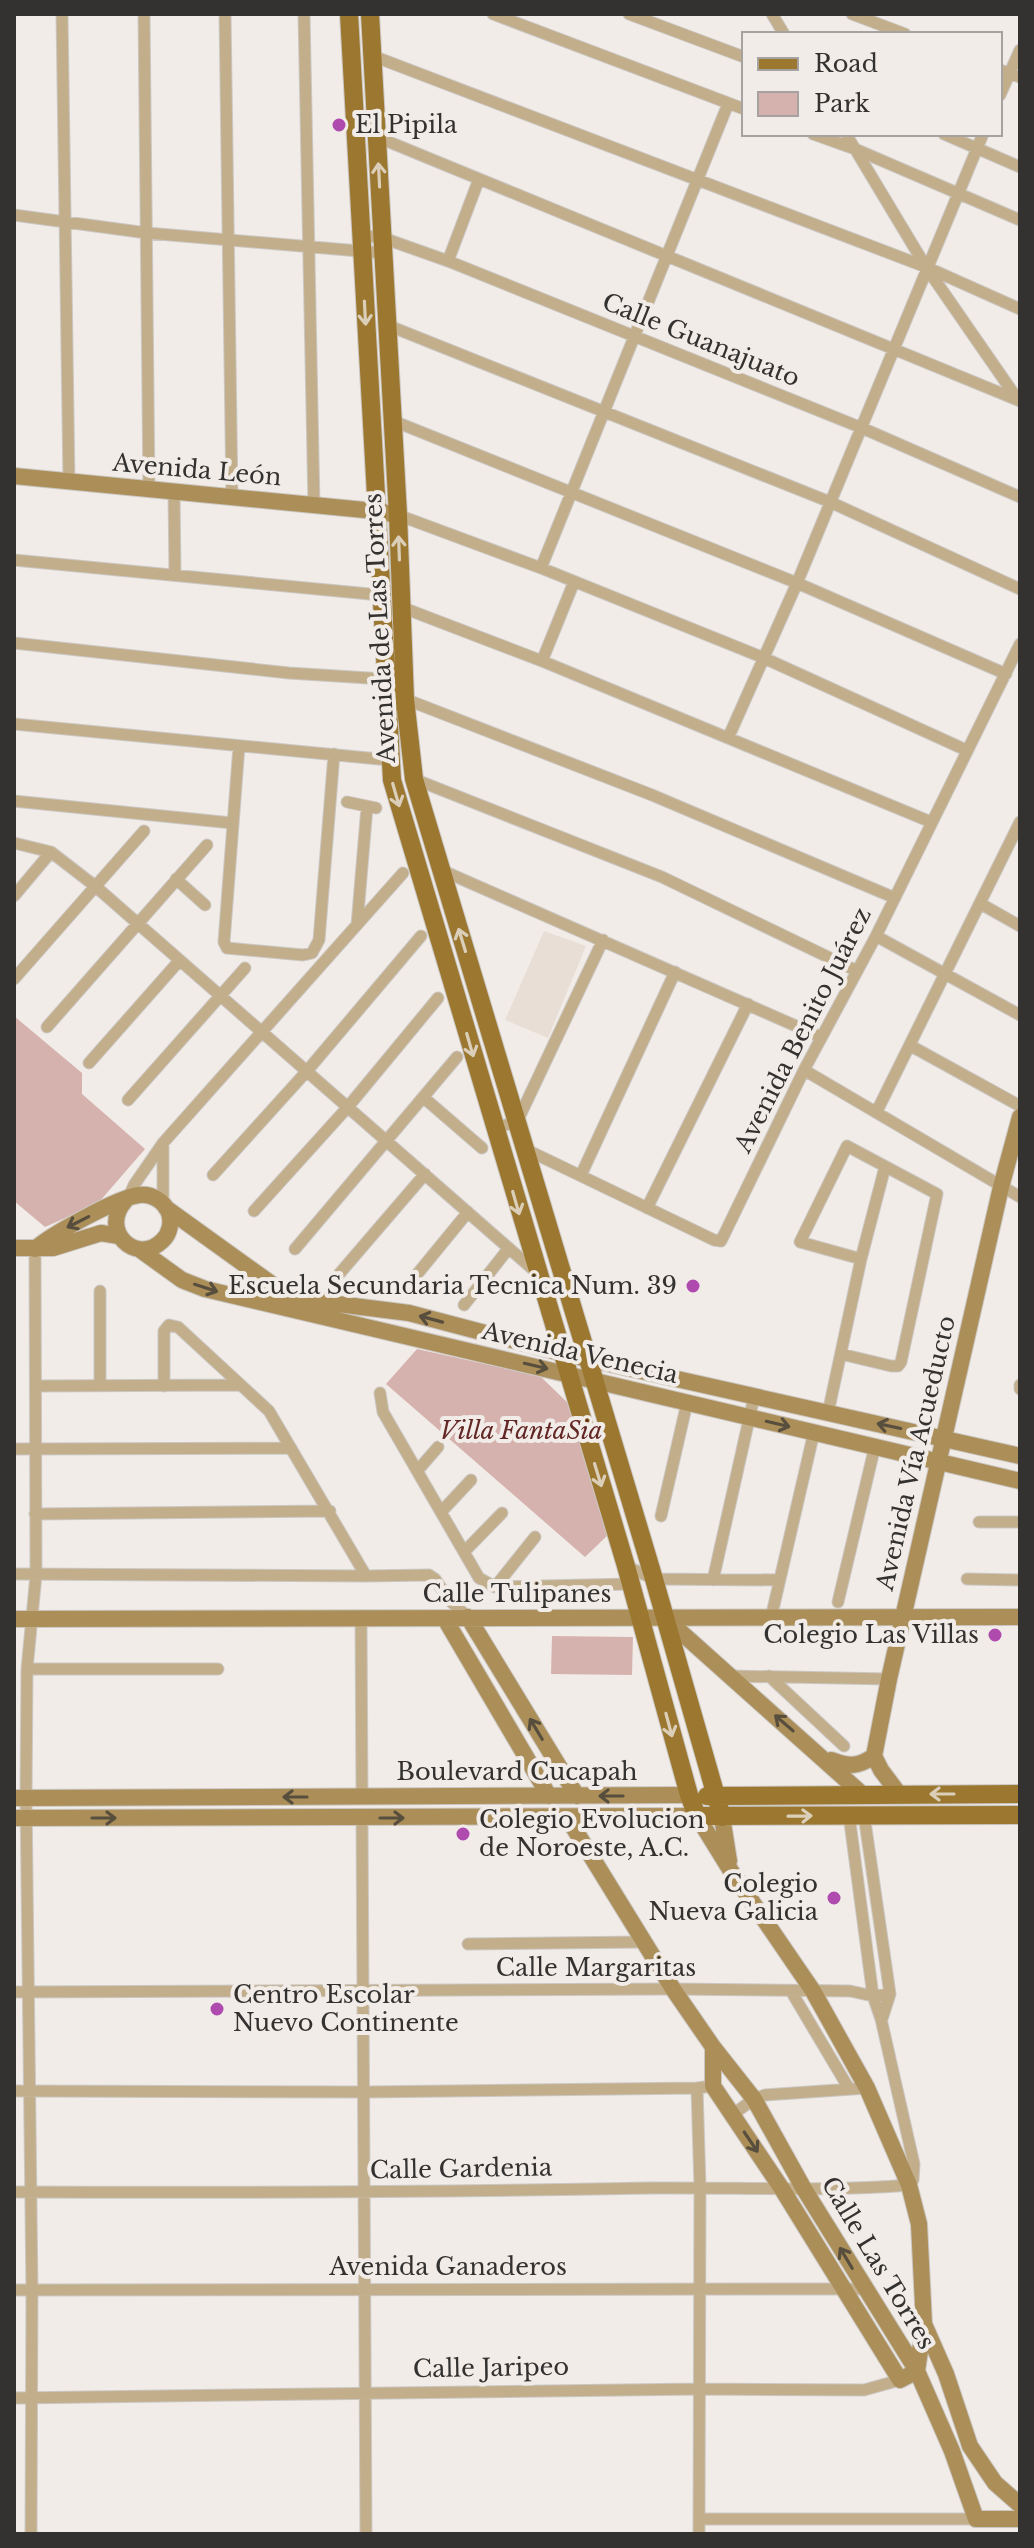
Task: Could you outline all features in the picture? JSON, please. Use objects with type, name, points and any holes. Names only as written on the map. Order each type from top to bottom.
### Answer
[{"type":"main road","name":"Avenida de Las Torres","points":[[349,14],[392,780],[626,1566],[697,1816]]},
{"type":"main road","name":"Avenida de Las Torres","points":[[370,14],[405,699],[414,779],[654,1579],[722,1817]]},
{"type":"main road","name":"Boulevard Cucapah","points":[[689,1795],[1020,1794]]},
{"type":"main road","name":"Boulevard Cucapah","points":[[697,1816],[1020,1815]]},
{"type":"street","points":[[62,14],[69,483]]},
{"type":"street","points":[[144,14],[149,490]]},
{"type":"street","points":[[225,14],[232,498]]},
{"type":"street","points":[[304,14],[314,506]]},
{"type":"street","points":[[493,14],[742,108]]},
{"type":"street","points":[[629,14],[742,56]]},
{"type":"street","points":[[772,14],[783,32]]},
{"type":"street","points":[[852,14],[900,32]]},
{"type":"street","points":[[1010,74],[1020,50]]},
{"type":"street","points":[[373,56],[926,267],[1020,309]]},
{"type":"street","points":[[541,568],[728,104]]},
{"type":"street","points":[[819,136],[1020,220]]},
{"type":"street","points":[[847,136],[926,267],[1019,401]]},
{"type":"street","points":[[949,136],[1020,167]]},
{"type":"street","points":[[729,736],[797,583],[982,136]]},
{"type":"street","points":[[377,137],[1019,401]]},
{"type":"street","points":[[448,261],[479,179]]},
{"type":"street","name":"Calle Guanajuato","points":[[14,215],[227,242],[308,247],[361,243],[383,245],[448,261],[862,428],[1020,497]]},
{"type":"street","points":[[387,325],[830,502],[1020,589]]},
{"type":"street","points":[[391,420],[797,583],[1006,674]]},
{"type":"street","name":"Avenida León","points":[[14,476],[398,515]]},
{"type":"street","points":[[174,492],[175,574]]},
{"type":"street","points":[[398,515],[541,568],[764,658],[966,750]]},
{"type":"street","points":[[14,560],[380,595]]},
{"type":"street","points":[[542,661],[574,582]]},
{"type":"street","points":[[401,607],[729,736],[931,822]]},
{"type":"street","points":[[14,643],[289,673],[384,679]]},
{"type":"street","name":"Avenida Benito Juárez","points":[[525,1149],[721,1241],[1020,644]]},
{"type":"street","points":[[405,699],[652,795],[895,898]]},
{"type":"street","points":[[14,724],[389,760]]},
{"type":"street","points":[[239,746],[225,946],[303,955],[312,953],[319,940],[334,754]]},
{"type":"street","points":[[414,779],[662,877],[857,971]]},
{"type":"street","points":[[14,801],[232,823]]},
{"type":"street","points":[[347,802],[372,808],[357,926]]},
{"type":"street","points":[[14,979],[144,831]]},
{"type":"street","points":[[877,1111],[1018,831]]},
{"type":"street","points":[[14,843],[51,852],[95,886],[537,1272]]},
{"type":"street","points":[[47,1027],[207,845]]},
{"type":"street","points":[[14,896],[51,852]]},
{"type":"street","points":[[441,870],[821,1037]]},
{"type":"street","points":[[163,1143],[164,1206],[170,1225],[166,1237],[151,1248],[139,1249],[128,1245],[119,1236],[116,1219],[134,1185],[163,1143],[403,873]]},
{"type":"street","points":[[176,879],[205,905]]},
{"type":"street","points":[[981,904],[1020,926]]},
{"type":"street","points":[[213,1175],[307,1071],[421,936]]},
{"type":"street","points":[[876,936],[1020,1015]]},
{"type":"street","points":[[494,1128],[517,1122],[603,940]]},
{"type":"street","points":[[89,1063],[180,960]]},
{"type":"street","points":[[128,1100],[245,968]]},
{"type":"street","points":[[581,1175],[675,972]]},
{"type":"street","points":[[254,1211],[347,1108],[438,998]]},
{"type":"street","points":[[647,1208],[748,1004]]},
{"type":"street","points":[[911,1046],[1020,1106]]},
{"type":"street","points":[[295,1249],[457,1057]]},
{"type":"street","points":[[804,1070],[1020,1197]]},
{"type":"street","points":[[423,1097],[482,1148]]},
{"type":"street","name":"Avenida Vía Acueducto","points":[[874,1756],[1001,1187],[1020,1117]]},
{"type":"street","points":[[841,1354],[891,1366],[898,1366],[901,1362],[937,1194],[847,1146],[800,1242],[808,1247],[861,1259]]},
{"type":"street","points":[[828,1413],[861,1259],[885,1167]]},
{"type":"street","points":[[334,1280],[425,1174]]},
{"type":"street","points":[[31,2534],[29,1992],[20,1798],[36,1575],[35,1249],[50,1236],[137,1195],[148,1195],[164,1206]]},
{"type":"street","name":"Avenida Venecia","points":[[164,1206],[280,1290],[319,1303],[409,1313],[561,1353],[1020,1456]]},
{"type":"street","points":[[405,1289],[468,1212]]},
{"type":"street","points":[[14,1248],[53,1248],[101,1233],[119,1236]]},
{"type":"street","points":[[464,1305],[509,1248]]},
{"type":"street","name":"Avenida Venecia","points":[[139,1249],[182,1280],[205,1289],[1020,1481]]},
{"type":"street","points":[[100,1291],[100,1385]]},
{"type":"street","points":[[164,1386],[164,1331],[169,1325],[178,1327],[269,1411],[366,1576]]},
{"type":"street","points":[[36,1386],[240,1385]]},
{"type":"street","points":[[380,1393],[383,1412],[479,1578],[495,1587],[631,1584]]},
{"type":"street","points":[[713,1580],[754,1397]]},
{"type":"street","points":[[661,1516],[687,1403]]},
{"type":"street","points":[[771,1618],[814,1432]]},
{"type":"street","points":[[838,1602],[875,1446]]},
{"type":"street","points":[[418,1470],[438,1447]]},
{"type":"street","points":[[14,1449],[291,1448]]},
{"type":"street","points":[[442,1511],[471,1480]]},
{"type":"street","points":[[35,1514],[330,1511]]},
{"type":"street","points":[[464,1552],[502,1513]]},
{"type":"street","points":[[979,1522],[1020,1522]]},
{"type":"street","points":[[495,1587],[535,1537]]},
{"type":"street","points":[[626,1566],[654,1579],[779,1580]]},
{"type":"street","points":[[14,1574],[429,1575],[468,1617],[577,1796]]},
{"type":"street","points":[[967,1579],[1020,1580]]},
{"type":"street","points":[[450,1601],[445,1619],[549,1796]]},
{"type":"street","name":"Calle Tulipanes","points":[[14,1619],[1020,1617]]},
{"type":"street","points":[[665,1618],[862,1794]]},
{"type":"street","points":[[361,1619],[362,1796]]},
{"type":"street","points":[[27,1669],[218,1669]]},
{"type":"street","points":[[730,1676],[889,1679]]},
{"type":"street","points":[[769,1676],[844,1746]]},
{"type":"street","points":[[824,1758],[850,1766],[874,1756],[899,1794]]},
{"type":"street","name":"Boulevard Cucapah","points":[[20,1798],[689,1795]]},
{"type":"street","points":[[857,1815],[868,1842],[890,1994],[881,2019]]},
{"type":"street","points":[[857,1815],[853,1844],[873,1996],[914,2164],[913,2180],[909,2185]]},
{"type":"street","points":[[697,1816],[813,1991],[867,2088],[909,2185],[920,2236],[924,2324],[917,2371]]},
{"type":"street","name":"Boulevard Cucapah","points":[[20,1818],[697,1816]]},
{"type":"street","name":"Calle Las Torres","points":[[567,1817],[673,1989],[754,2099],[804,2189],[917,2371],[952,2451],[976,2519]]},
{"type":"street","points":[[722,1817],[731,1871]]},
{"type":"street","points":[[362,1818],[366,2092],[366,2534]]},
{"type":"street","points":[[853,1844],[868,1842]]},
{"type":"street","points":[[468,1944],[643,1942]]},
{"type":"street","name":"Calle Margaritas","points":[[14,1992],[673,1989],[890,1994]]},
{"type":"street","points":[[791,1991],[848,2087]]},
{"type":"street","points":[[699,2534],[700,2187],[705,2087],[713,2047]]},
{"type":"street","points":[[14,2091],[366,2092],[705,2087]]},
{"type":"street","name":"Calle Las Torres","points":[[705,2087],[732,2115],[782,2189],[900,2380]]},
{"type":"street","points":[[732,2115],[765,2095],[867,2088]]},
{"type":"street","name":"Calle Gardenia","points":[[14,2192],[364,2193],[700,2187],[804,2189],[909,2185]]},
{"type":"street","name":"Avenida Ganaderos","points":[[14,2290],[864,2289]]},
{"type":"street","points":[[924,2324],[946,2374],[970,2446],[995,2483],[1020,2505]]},
{"type":"street","name":"Calle Jaripeo","points":[[14,2398],[700,2389],[864,2390],[900,2380],[917,2371]]},
{"type":"street","points":[[952,2451],[970,2446]]},
{"type":"street","points":[[699,2519],[1020,2519]]},
{"type":"shaded area","points":[[544,931],[586,946],[548,1038],[505,1020]]},
{"type":"green space","points":[[14,1016],[82,1073],[82,1094],[145,1149],[93,1209],[83,1210],[45,1227],[14,1201]]},
{"type":"green space","name":"Villa FantaSia","points":[[417,1349],[540,1376],[570,1405],[609,1534],[585,1557],[386,1384]]},
{"type":"green space","points":[[552,1636],[633,1637],[632,1675],[551,1674]]},
{"type":"place","name":"El Pipila","points":[[339,125]]},
{"type":"place","name":"Escuela Secundaria Tecnica Num. 39","points":[[693,1286]]},
{"type":"place","name":"Colegio Las Villas","points":[[995,1635]]},
{"type":"place","name":"Colegio Evolucion de Noroeste, A.C.","points":[[463,1834]]},
{"type":"place","name":"Colegio Nueva Galicia","points":[[834,1898]]},
{"type":"place","name":"Centro Escolar Nuevo Continente","points":[[217,2009]]}]
